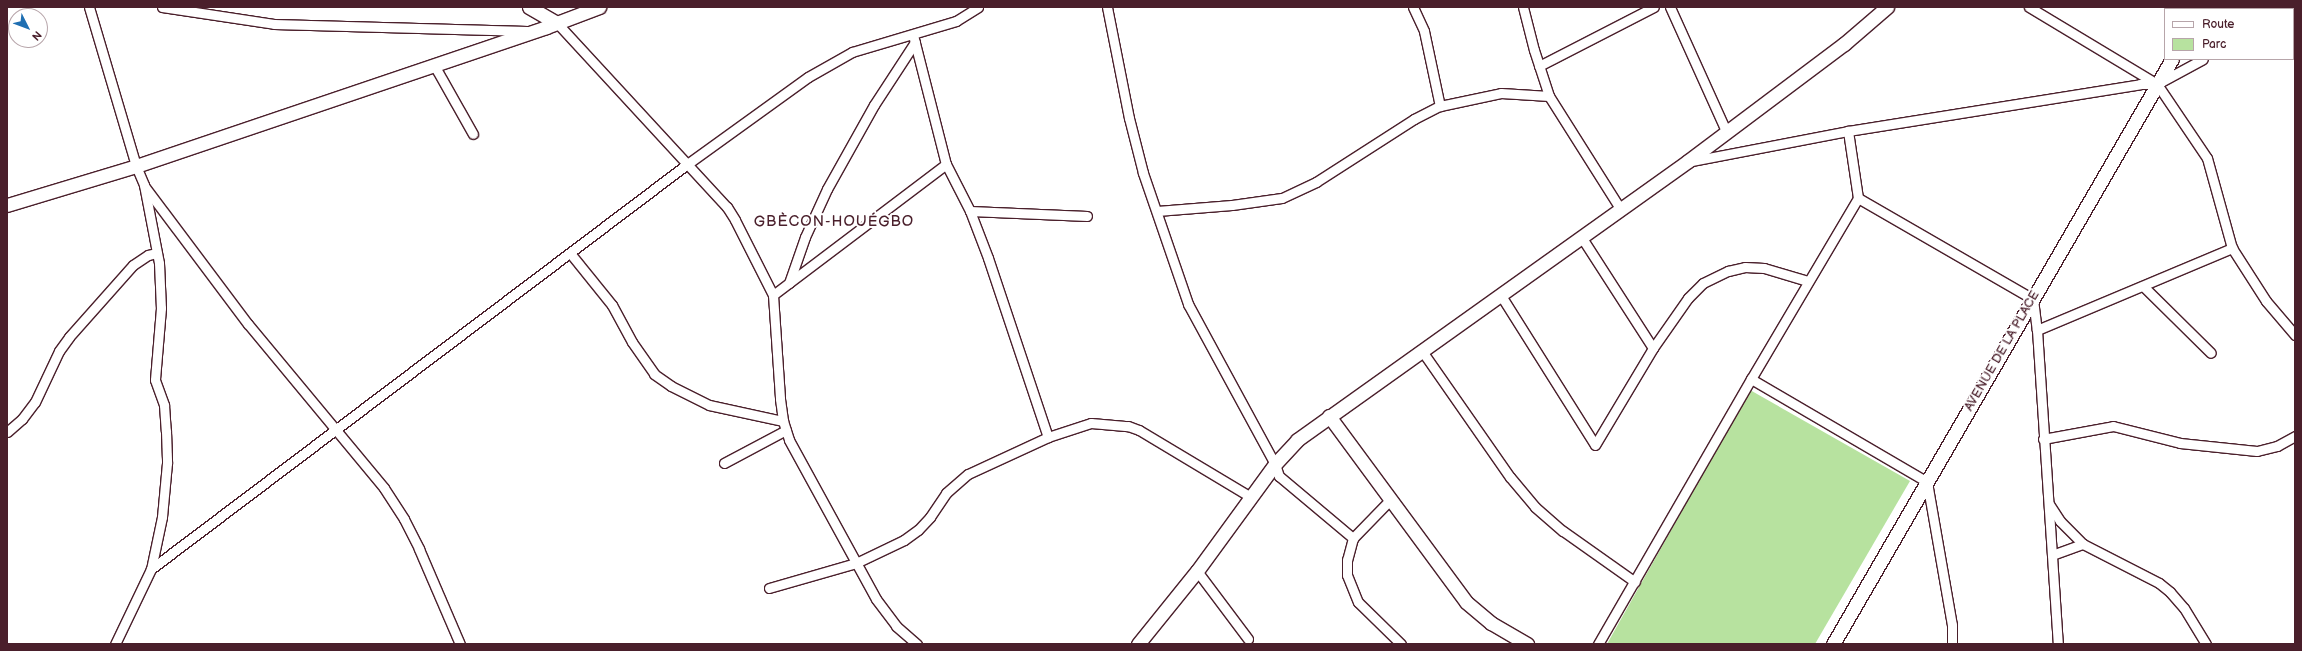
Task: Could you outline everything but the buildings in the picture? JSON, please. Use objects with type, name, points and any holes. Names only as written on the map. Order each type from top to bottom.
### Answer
[{"type":"street","points":[[89,7],[136,166],[144,185],[157,253],[161,308],[155,380],[164,405],[167,464],[162,517],[151,569],[115,644]]},
{"type":"street","points":[[162,7],[274,24],[534,31]]},
{"type":"street","points":[[530,7],[557,23],[726,207],[774,295],[783,421],[799,460],[856,563],[886,613],[917,644]]},
{"type":"street","points":[[7,205],[136,166],[534,31],[599,7]]},
{"type":"street","points":[[151,569],[686,165],[835,60],[869,46],[914,39],[967,16],[978,7]]},
{"type":"street","points":[[1107,7],[1129,118],[1143,173],[1188,304],[1282,479],[1353,538]]},
{"type":"street","points":[[1413,7],[1424,31],[1440,106]]},
{"type":"street","points":[[1523,7],[1549,96],[1621,210]]},
{"type":"street","points":[[1539,66],[1654,7]]},
{"type":"street","points":[[1670,7],[1726,131]]},
{"type":"street","points":[[1138,644],[1197,571],[1275,464],[1297,440],[1688,161],[1844,44],[1887,7]]},
{"type":"street","points":[[2029,7],[2158,84],[2207,158],[2232,248],[2266,301],[2295,335]]},
{"type":"street","points":[[914,39],[946,164],[970,211],[1012,326],[1048,437]]},
{"type":"street","points":[[789,283],[805,237],[827,189],[874,105],[914,39]]},
{"type":"street","name":"AVENUE DE LA PLACE","points":[[1833,644],[2171,60]]},
{"type":"street","points":[[1688,161],[1848,131],[2140,84],[2158,84],[2201,60]]},
{"type":"street","points":[[434,65],[473,134]]},
{"type":"street","points":[[1157,211],[1227,206],[1282,198],[1316,182],[1414,119],[1440,106],[1502,93],[1549,96]]},
{"type":"street","points":[[1598,644],[1808,281],[1858,198],[1848,131]]},
{"type":"street","points":[[774,295],[946,164]]},
{"type":"street","points":[[144,185],[248,324],[384,488],[404,519],[460,644]]},
{"type":"street","points":[[1858,198],[2032,299],[2037,330],[2043,439],[2058,644]]},
{"type":"street","points":[[970,211],[1088,216]]},
{"type":"street","points":[[1582,238],[1653,348]]},
{"type":"street","points":[[2037,330],[2232,248]]},
{"type":"street","points":[[7,432],[22,419],[35,402],[59,351],[69,337],[134,265],[148,255],[157,253]]},
{"type":"street","points":[[570,253],[612,305],[632,342],[654,374],[671,386],[709,405],[783,421]]},
{"type":"street","points":[[1500,294],[1595,445],[1653,348],[1695,290],[1713,277],[1728,271],[1745,267],[1764,268],[1808,281]]},
{"type":"street","points":[[2143,286],[2211,353]]},
{"type":"street","points":[[1422,351],[1510,477],[1535,507],[1563,532],[1635,582]]},
{"type":"street","points":[[1751,379],[1927,482],[1952,625],[1952,644]]},
{"type":"street","points":[[1329,416],[1466,602],[1491,623],[1527,644]]},
{"type":"street","points":[[769,588],[856,563],[904,540],[918,530],[930,518],[946,493],[968,474],[1048,437],[1090,423],[1128,426],[1148,435],[1251,497]]},
{"type":"street","points":[[2043,439],[2113,426],[2180,443],[2257,451],[2276,446],[2295,436]]},
{"type":"street","points":[[724,463],[786,430]]},
{"type":"street","points":[[1390,500],[1353,538],[1347,560],[1347,575],[1351,588],[1358,602],[1401,644]]},
{"type":"street","points":[[2048,502],[2060,521],[2083,544],[2159,582],[2184,608],[2206,644]]},
{"type":"street","points":[[2052,556],[2083,544]]},
{"type":"street","points":[[1197,571],[1248,639]]},
{"type":"green space","points":[[1750,390],[1910,481],[1815,644],[1607,644]]},
{"type":"district","name":"GBÈCON-HOUÉGBO","points":[[834,222]]}]
